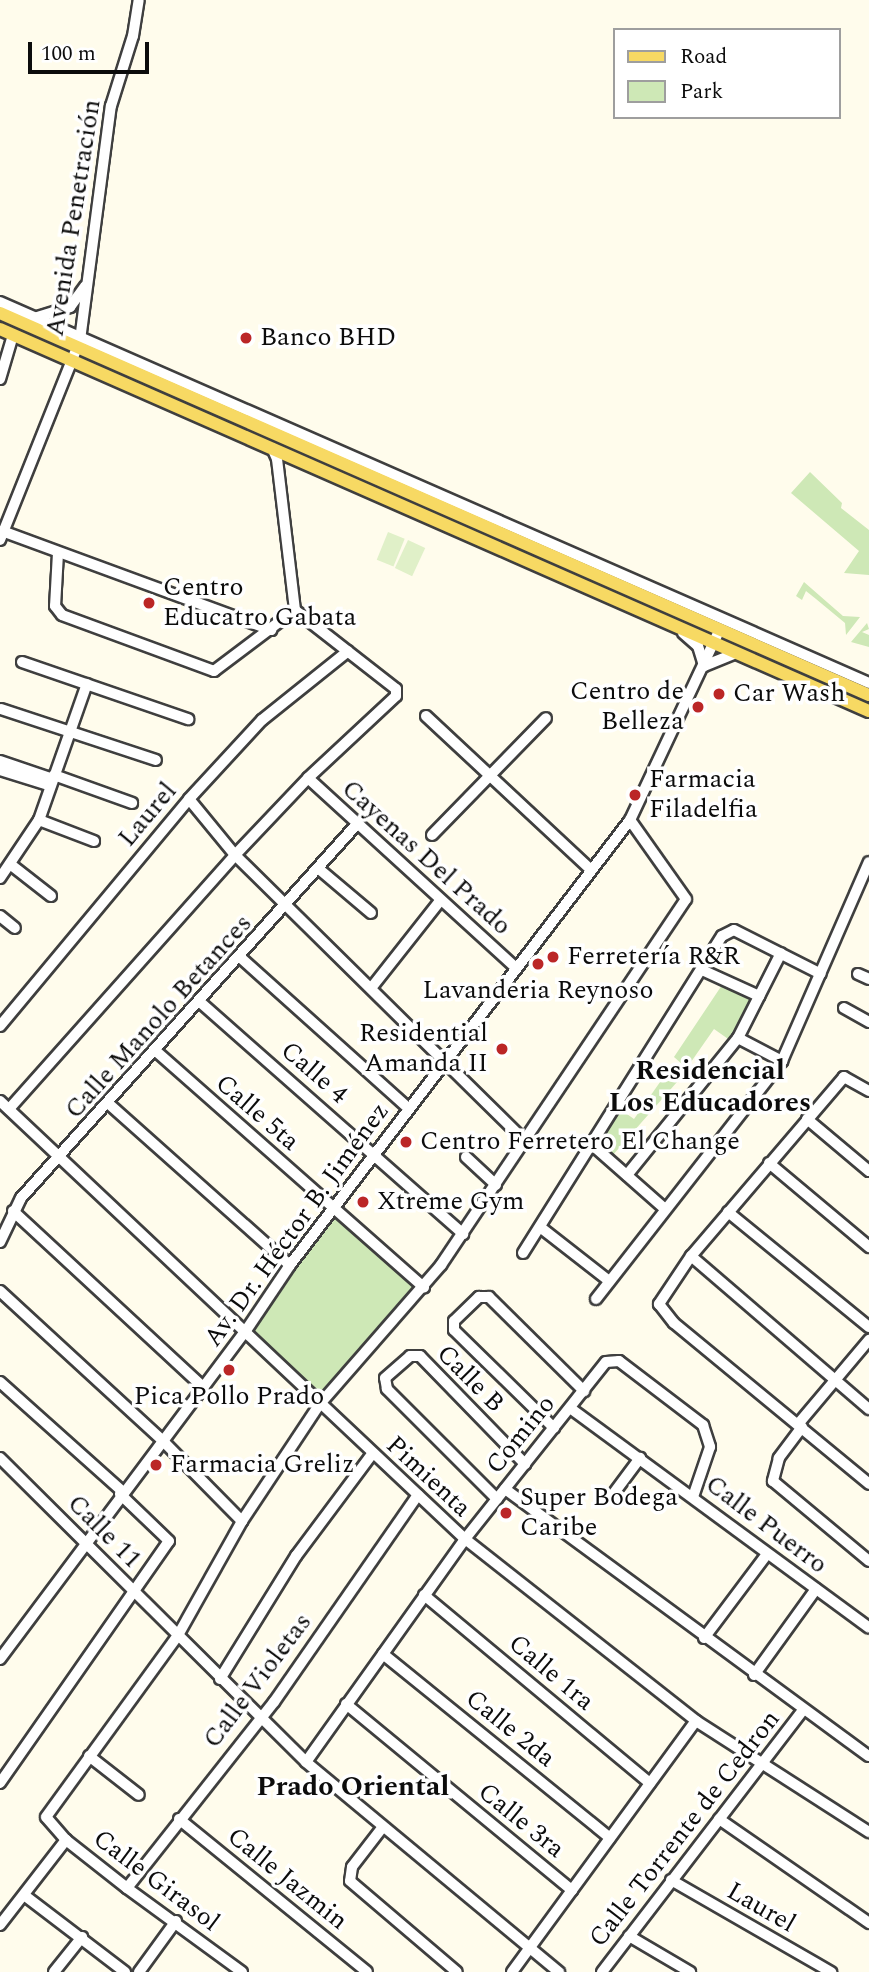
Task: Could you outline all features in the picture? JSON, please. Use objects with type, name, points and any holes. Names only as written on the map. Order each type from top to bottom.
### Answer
[{"type":"main road","points":[[0,313],[77,344],[869,695]]},
{"type":"main road","points":[[0,329],[869,711]]},
{"type":"street","name":"Avenida Penetración","points":[[1,536],[34,461],[77,344],[111,106],[133,36],[139,0]]},
{"type":"street","points":[[34,318],[70,307],[87,282]]},
{"type":"street","points":[[0,302],[34,318],[77,344],[869,683]]},
{"type":"street","points":[[0,379],[13,335]]},
{"type":"street","points":[[9,1109],[307,778],[397,696],[397,689],[295,610],[277,459],[272,448]]},
{"type":"street","points":[[1,536],[58,553],[271,630]]},
{"type":"street","points":[[58,553],[55,606],[62,615],[218,670],[295,610]]},
{"type":"street","points":[[671,624],[698,646],[704,666],[737,653]]},
{"type":"street","name":"Av. Dr. Héctor B. Jiménez","points":[[0,1659],[121,1493],[245,1332],[290,1265],[630,820],[720,629]]},
{"type":"street","name":"Laurel","points":[[0,1026],[189,799],[262,720],[348,651]]},
{"type":"street","points":[[22,662],[188,719]]},
{"type":"street","points":[[0,878],[6,865],[39,820],[87,684]]},
{"type":"street","points":[[1,709],[156,760]]},
{"type":"street","points":[[426,716],[488,777],[591,870]]},
{"type":"street","points":[[432,835],[546,719]]},
{"type":"street","points":[[0,761],[132,803]]},
{"type":"street","points":[[0,770],[53,780]]},
{"type":"street","name":"Cayenas Del Prado","points":[[307,778],[439,901],[516,968]]},
{"type":"street","points":[[189,799],[235,855],[372,987],[525,1141]]},
{"type":"street","points":[[39,820],[94,841]]},
{"type":"street","points":[[139,1795],[89,1756],[177,1637],[242,1521],[319,1405],[424,1287],[463,1234],[687,896],[630,820]]},
{"type":"street","name":"Calle Manolo Betances","points":[[0,1242],[13,1211],[59,1157],[157,1052],[357,824]]},
{"type":"street","points":[[596,1299],[782,1061],[869,862]]},
{"type":"street","points":[[6,865],[51,896]]},
{"type":"street","points":[[319,869],[371,913]]},
{"type":"street","points":[[372,987],[439,901]]},
{"type":"street","points":[[0,916],[15,928]]},
{"type":"street","points":[[523,1253],[589,1143],[729,930],[821,974]]},
{"type":"street","points":[[627,1175],[738,1038],[781,953]]},
{"type":"street","points":[[241,958],[409,1109]]},
{"type":"street","points":[[702,970],[759,996]]},
{"type":"street","points":[[858,974],[869,979]]},
{"type":"street","name":"Calle 4","points":[[200,1002],[375,1153],[463,1234]]},
{"type":"street","points":[[844,1008],[869,1022]]},
{"type":"street","points":[[738,1038],[782,1061]]},
{"type":"street","name":"Calle 5ta","points":[[157,1052],[424,1287]]},
{"type":"street","points":[[869,1091],[844,1077],[691,1256],[659,1304],[674,1323],[869,1484]]},
{"type":"street","name":"Pimienta","points":[[0,1101],[319,1405],[465,1539],[696,1721],[763,1760],[869,1832]]},
{"type":"street","points":[[108,1104],[290,1265]]},
{"type":"street","points":[[807,1119],[869,1171]]},
{"type":"street","points":[[589,1143],[665,1209]]},
{"type":"street","points":[[466,1157],[496,1185]]},
{"type":"street","points":[[769,1163],[869,1247]]},
{"type":"street","points":[[13,1211],[203,1387]]},
{"type":"street","points":[[728,1212],[869,1328]]},
{"type":"street","points":[[540,1227],[609,1281]]},
{"type":"street","points":[[691,1256],[869,1409]]},
{"type":"street","points":[[0,1291],[162,1440],[242,1521]]},
{"type":"street","points":[[554,1427],[454,1330],[454,1321],[479,1297],[489,1297],[584,1391]]},
{"type":"street","points":[[869,1340],[800,1425],[779,1458],[773,1481],[869,1561]]},
{"type":"street","name":"Calle B","points":[[497,1499],[383,1383],[414,1354],[525,1464]]},
{"type":"street","name":"Comino","points":[[306,1762],[465,1539],[554,1427],[612,1360],[619,1361],[703,1425],[710,1447],[693,1497]]},
{"type":"street","points":[[0,1382],[170,1539],[0,1783]]},
{"type":"street","name":"Calle Puerro","points":[[570,1408],[869,1628]]},
{"type":"street","points":[[220,1679],[296,1556],[372,1454]]},
{"type":"street","name":"Calle 11","points":[[0,1458],[177,1637],[261,1715],[306,1762],[382,1828],[559,1972]]},
{"type":"street","points":[[611,1497],[640,1458]]},
{"type":"street","points":[[505,1489],[802,1711],[869,1756]]},
{"type":"street","name":"Calle Violetas","points":[[127,1888],[261,1715],[418,1495]]},
{"type":"street","points":[[704,1638],[767,1554]]},
{"type":"street","points":[[754,1675],[817,1589]]},
{"type":"street","name":"Calle 1ra","points":[[424,1595],[650,1783]]},
{"type":"street","name":"Calle 2da","points":[[383,1654],[610,1838]]},
{"type":"street","name":"Calle 3ra","points":[[346,1704],[572,1890]]},
{"type":"street","name":"Calle Torrente de Cedron","points":[[601,1972],[802,1711]]},
{"type":"street","points":[[512,1972],[696,1721]]},
{"type":"street","name":"Calle Girasol","points":[[89,1756],[47,1821],[66,1840],[127,1888],[176,1921],[242,1972]]},
{"type":"street","name":"Calle Jazmin","points":[[179,1819],[368,1972]]},
{"type":"street","points":[[719,1819],[869,1923]]},
{"type":"street","points":[[382,1828],[352,1867],[350,1881],[457,1972]]},
{"type":"street","points":[[0,1925],[66,1840]]},
{"type":"street","name":"Laurel","points":[[671,1880],[831,1972]]},
{"type":"street","points":[[24,1895],[125,1972]]},
{"type":"street","points":[[139,1972],[176,1921]]},
{"type":"street","points":[[629,1936],[690,1972]]},
{"type":"street","points":[[54,1972],[82,1937]]},
{"type":"green space","points":[[810,472],[842,503],[841,508],[869,530],[869,575],[844,573],[859,551],[791,493]]},
{"type":"green space","points":[[388,532],[405,539],[393,567],[377,560]]},
{"type":"green space","points":[[408,540],[425,548],[412,576],[395,568]]},
{"type":"green space","points":[[804,582],[843,616],[860,617],[846,635],[845,623],[806,591],[802,600],[796,596]]},
{"type":"green space","points":[[867,623],[869,629],[862,632],[869,635],[869,647],[851,642]]},
{"type":"green space","points":[[722,985],[752,998],[740,1029],[731,1041],[714,1029],[677,1082],[612,1156],[595,1142],[617,1107],[634,1119],[665,1075],[672,1078],[682,1064],[674,1057]]},
{"type":"green space","points":[[334,1215],[421,1284],[319,1396],[247,1329]]},
{"type":"place","name":"Banco BHD","points":[[246,338]]},
{"type":"place","name":"Centro Educatro Gabata","points":[[149,603]]},
{"type":"place","name":"Car Wash","points":[[719,694]]},
{"type":"place","name":"Centro de Belleza","points":[[698,707]]},
{"type":"place","name":"Farmacia Filadelfia","points":[[635,795]]},
{"type":"place","name":"Ferretería R&R","points":[[553,957]]},
{"type":"place","name":"Lavanderia Reynoso","points":[[538,964]]},
{"type":"place","name":"Residential Amanda II","points":[[502,1049]]},
{"type":"place","name":"Centro Ferretero El Change","points":[[406,1142]]},
{"type":"place","name":"Xtreme Gym","points":[[363,1202]]},
{"type":"place","name":"Pica Pollo Prado","points":[[229,1370]]},
{"type":"place","name":"Farmacia Greliz","points":[[156,1465]]},
{"type":"place","name":"Super Bodega Caribe","points":[[506,1513]]},
{"type":"district","name":"Residencial Los Educadores","points":[[710,1087]]},
{"type":"district","name":"Prado Oriental","points":[[353,1787]]}]
